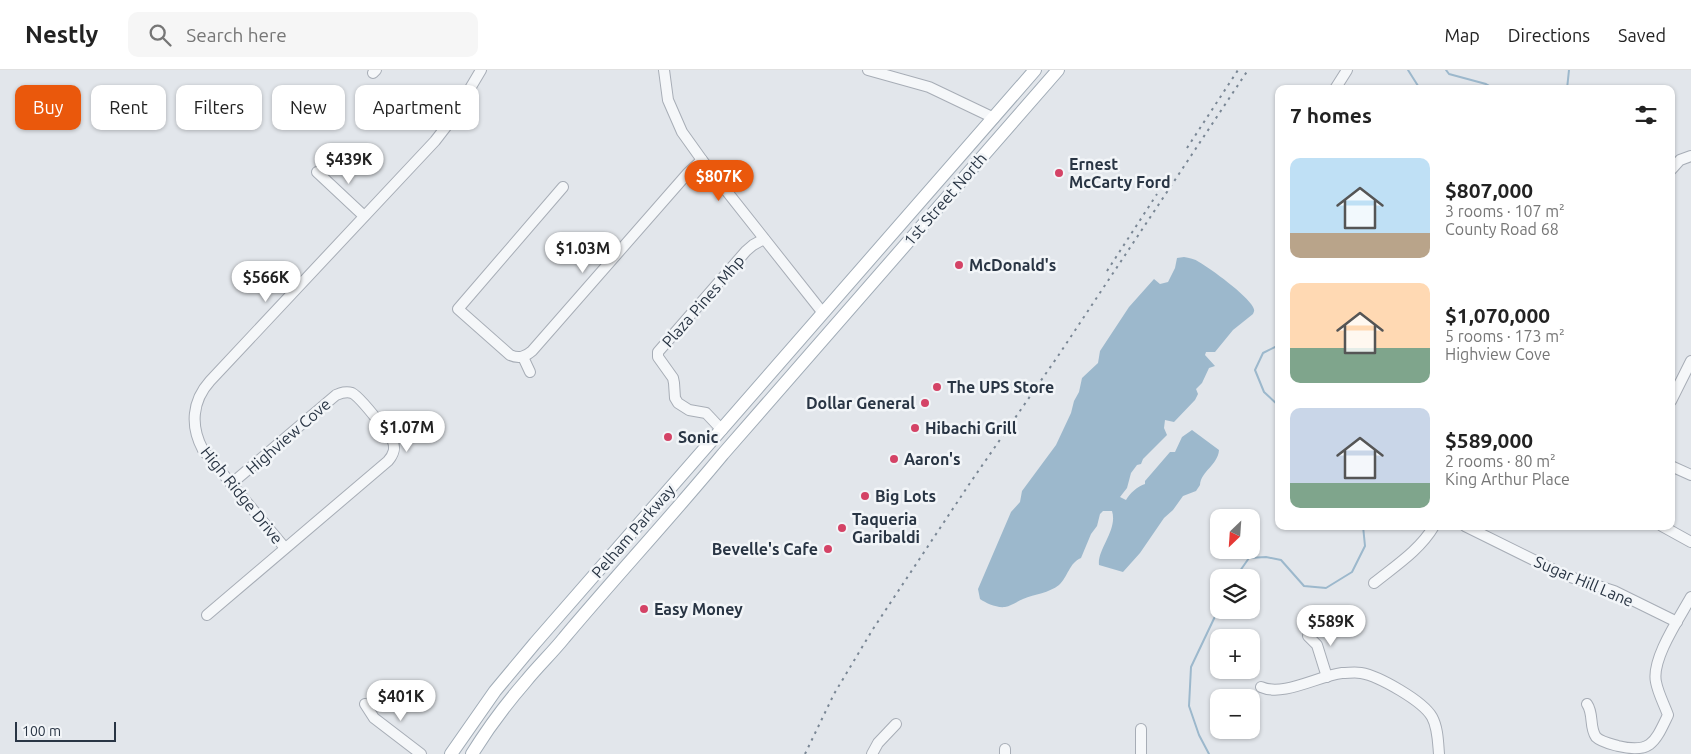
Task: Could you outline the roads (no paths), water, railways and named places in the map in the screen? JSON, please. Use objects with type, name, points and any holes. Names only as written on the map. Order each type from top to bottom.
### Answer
[{"type":"main road","name":"1st Street North","points":[[823,313],[1036,70]]},
{"type":"main road","points":[[1040,70],[1054,75]]},
{"type":"main road","name":"1st Street North","points":[[833,328],[1054,75]]},
{"type":"main road","points":[[994,118],[1009,126]]},
{"type":"main road","points":[[934,187],[947,198]]},
{"type":"main road","points":[[879,250],[892,261]]},
{"type":"main road","points":[[823,313],[833,328]]},
{"type":"main road","name":"Pelham Parkway","points":[[451,754],[496,690],[823,313]]},
{"type":"main road","name":"Pelham Parkway","points":[[472,754],[510,700],[833,328]]},
{"type":"main road","points":[[704,451],[717,461]]},
{"type":"main road","points":[[635,529],[647,541]]},
{"type":"main road","points":[[549,628],[564,639]]},
{"type":"main road","points":[[496,690],[510,700]]},
{"type":"street","name":"High Ridge Drive","points":[[285,548],[207,456],[196,438],[194,417],[199,398],[210,381],[445,129],[482,70]]},
{"type":"street","points":[[664,70],[666,88],[676,123],[702,160],[823,313]]},
{"type":"street","points":[[868,70],[932,89],[994,118]]},
{"type":"street","points":[[1338,85],[1347,70]]},
{"type":"street","points":[[1675,166],[1680,160],[1691,156]]},
{"type":"street","points":[[563,187],[458,309],[510,355],[516,358],[523,357],[532,351],[687,174],[702,160]]},
{"type":"street","points":[[316,172],[364,216]]},
{"type":"street","name":"Plaza Pines Mhp","points":[[722,430],[706,413],[689,410],[678,403],[675,398],[674,383],[669,371],[658,357],[658,352],[746,251],[764,239]]},
{"type":"street","points":[[523,357],[530,372]]},
{"type":"street","points":[[1675,393],[1691,361]]},
{"type":"street","name":"Highview Cove","points":[[207,615],[399,450],[357,397],[347,388],[336,395],[232,484]]},
{"type":"street","points":[[1675,468],[1691,476]]},
{"type":"street","points":[[1374,584],[1415,550],[1431,530]]},
{"type":"street","name":"Sugar Hill Lane","points":[[1473,530],[1564,575],[1614,590],[1676,622]]},
{"type":"street","points":[[1669,530],[1691,542]]},
{"type":"street","points":[[1587,704],[1591,711],[1592,725],[1597,737],[1628,749],[1643,749],[1652,745],[1668,715],[1655,682],[1655,672],[1660,655],[1691,597]]},
{"type":"street","points":[[1308,636],[1317,644],[1327,677]]},
{"type":"street","points":[[1261,687],[1274,690],[1343,673],[1368,675],[1414,698],[1425,708],[1432,717],[1436,729],[1439,754]]},
{"type":"street","points":[[365,704],[374,718],[421,754]]},
{"type":"street","points":[[872,754],[878,743],[896,724]]},
{"type":"street","points":[[1141,729],[1141,754]]},
{"type":"water","points":[[1184,257],[1197,261],[1212,270],[1244,296],[1253,307],[1254,312],[1233,330],[1215,352],[1206,352],[1205,355],[1215,366],[1209,368],[1202,383],[1196,389],[1198,394],[1195,400],[1174,422],[1165,420],[1164,428],[1167,435],[1143,459],[1141,464],[1137,465],[1131,473],[1127,488],[1120,497],[1126,500],[1134,490],[1145,484],[1145,481],[1170,452],[1175,452],[1182,437],[1192,430],[1219,450],[1216,460],[1203,476],[1196,491],[1183,496],[1173,510],[1164,518],[1140,553],[1123,572],[1099,565],[1101,552],[1110,532],[1113,518],[1112,511],[1103,511],[1081,558],[1074,563],[1059,585],[1051,590],[1005,607],[995,606],[982,601],[978,589],[1011,512],[1020,502],[1022,491],[1056,445],[1071,413],[1082,378],[1098,363],[1100,351],[1129,307],[1154,279],[1160,284],[1168,282],[1175,268],[1177,258]]},
{"type":"waterway","points":[[1408,70],[1417,85]]},
{"type":"waterway","points":[[1446,70],[1449,74],[1488,85]]},
{"type":"waterway","points":[[1567,85],[1569,70]]},
{"type":"waterway","points":[[1275,347],[1263,353],[1255,370],[1264,392],[1275,402]]},
{"type":"waterway","points":[[1241,569],[1249,558],[1266,557],[1281,560],[1304,586],[1326,588],[1352,572],[1365,546],[1363,530]]},
{"type":"waterway","points":[[1209,754],[1199,735],[1189,706],[1191,667],[1214,619]]},
{"type":"railway","points":[[1187,148],[1238,70]]},
{"type":"railway","points":[[805,754],[834,694],[873,629],[970,483],[1058,356],[1248,70]]},
{"type":"railway","points":[[1107,271],[1157,194]]},
{"type":"place","name":"Ernest McCarty Ford","points":[[1059,173]]},
{"type":"place","name":"McDonald's","points":[[959,265]]},
{"type":"place","name":"The UPS Store","points":[[937,387]]},
{"type":"place","name":"Dollar General","points":[[925,403]]},
{"type":"place","name":"Hibachi Grill","points":[[915,428]]},
{"type":"place","name":"Sonic","points":[[668,437]]},
{"type":"place","name":"Aaron's","points":[[894,459]]},
{"type":"place","name":"Big Lots","points":[[865,496]]},
{"type":"place","name":"Taqueria Garibaldi","points":[[842,528]]},
{"type":"place","name":"Bevelle's Cafe","points":[[828,549]]},
{"type":"place","name":"Easy Money","points":[[644,609]]}]
